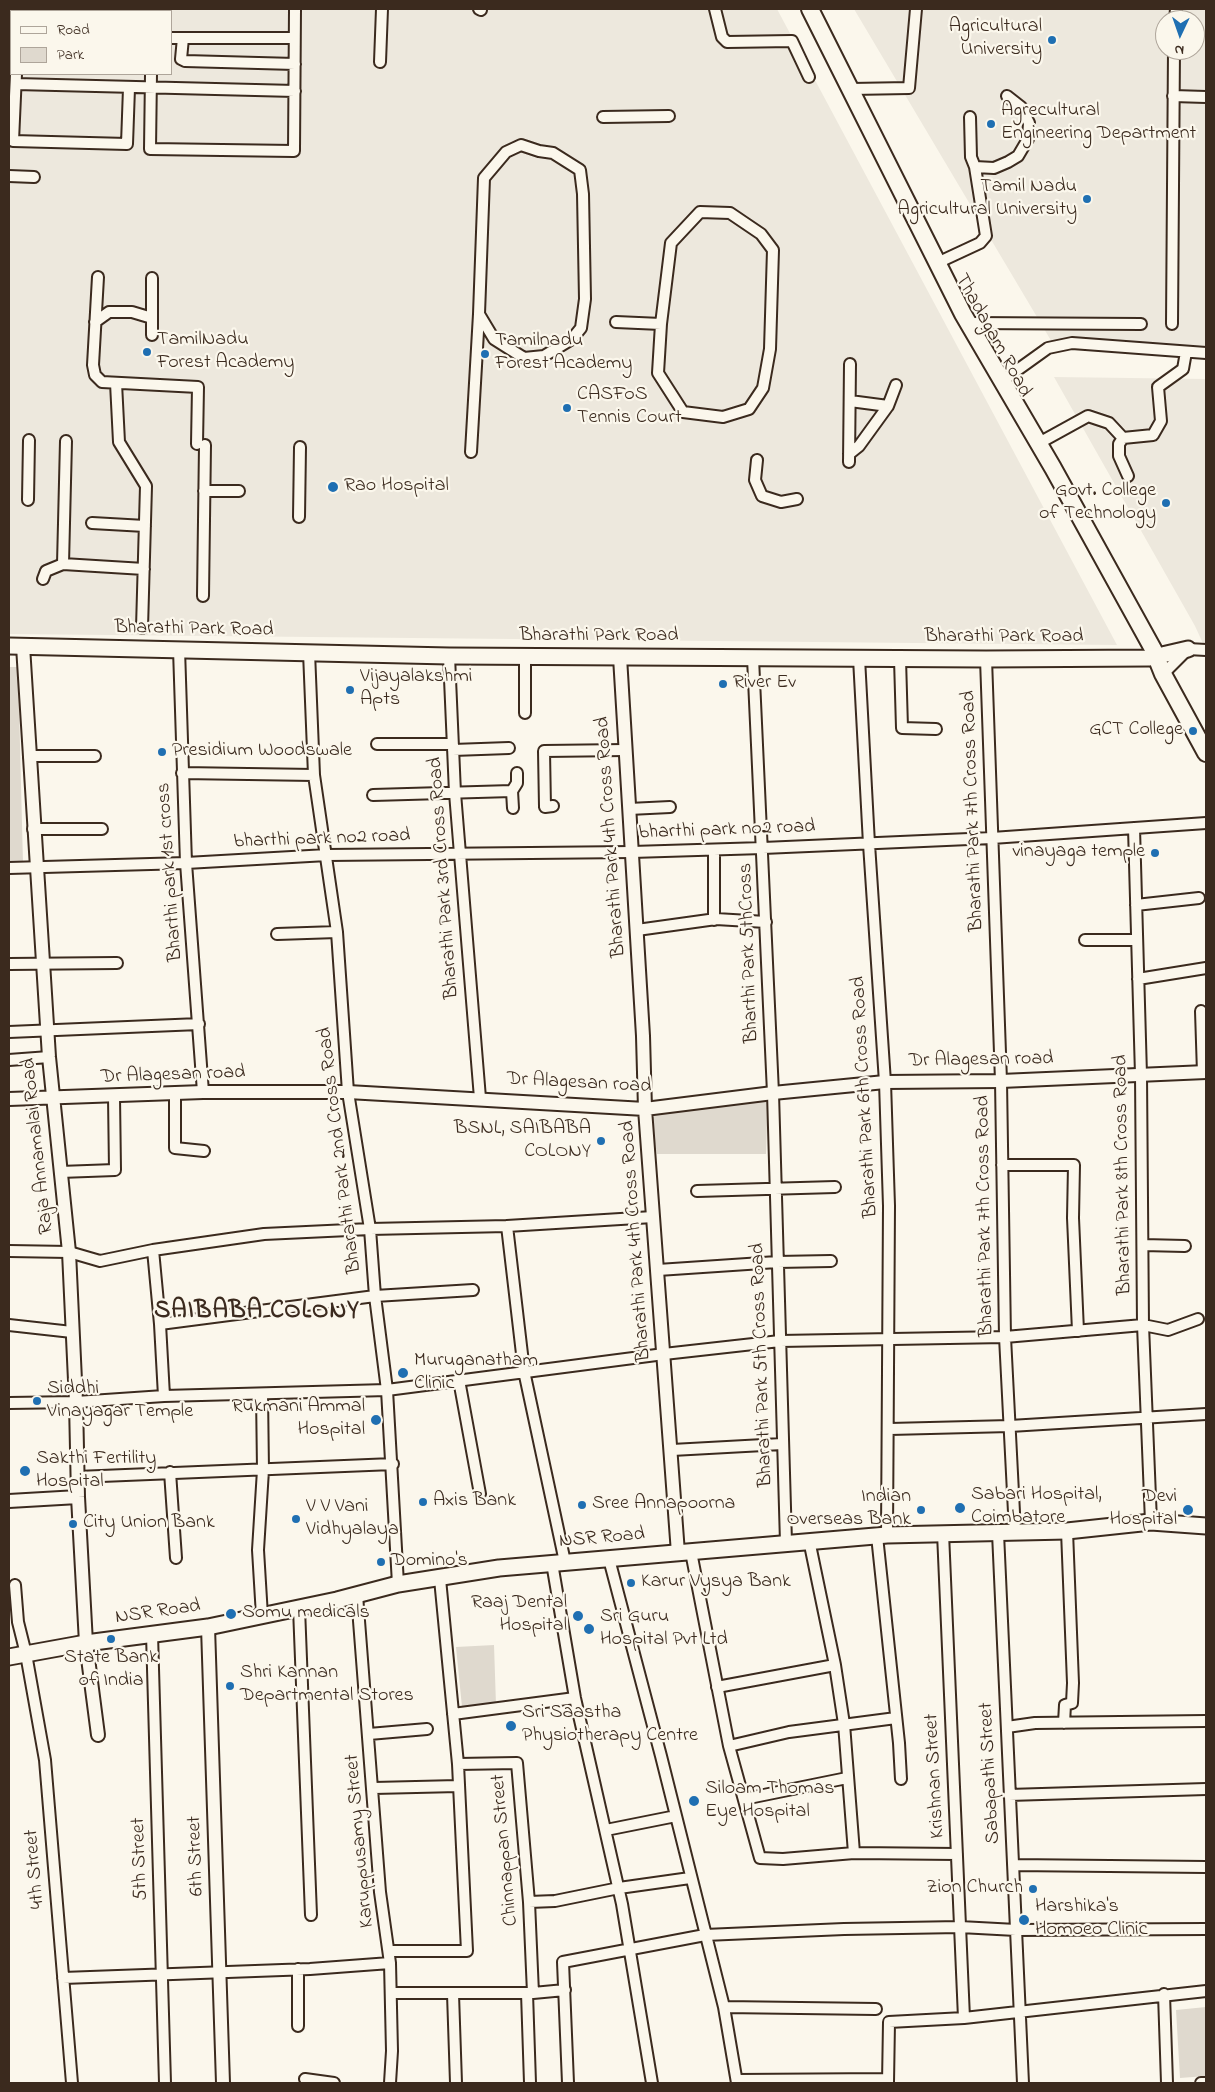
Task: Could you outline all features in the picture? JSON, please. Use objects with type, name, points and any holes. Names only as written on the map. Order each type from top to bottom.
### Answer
[{"type":"main road","name":"Thadagam Road","points":[[800,9],[944,296],[1152,657],[1164,674],[1206,753]]},
{"type":"main road","name":"Thadagam Road","points":[[811,9],[968,323],[1039,443],[1152,657]]},
{"type":"main road","name":"Bharathi Park Road","points":[[16,646],[449,656],[986,659],[1152,657],[1188,649]]},
{"type":"main road","name":"NSR Road","points":[[9,1657],[86,1643],[208,1626],[299,1608],[398,1584],[440,1579],[499,1568],[882,1535],[1067,1531],[1150,1522],[1206,1526]]},
{"type":"street","points":[[151,75],[150,149],[294,151],[295,9]]},
{"type":"street","points":[[380,62],[382,9]]},
{"type":"street","points":[[715,9],[722,37],[727,42],[792,40],[809,77]]},
{"type":"street","points":[[851,88],[909,88],[916,9]]},
{"type":"street","points":[[172,38],[294,38]]},
{"type":"street","points":[[182,38],[181,59],[185,61],[295,64]]},
{"type":"street","points":[[1172,324],[1174,60]]},
{"type":"street","points":[[128,88],[127,144],[13,141],[16,79],[150,89],[294,91]]},
{"type":"street","points":[[975,167],[994,168],[1008,162],[1018,156],[1028,140],[1029,123],[1021,107],[1007,96]]},
{"type":"street","points":[[1173,96],[1206,97]]},
{"type":"street","points":[[603,117],[669,116]]},
{"type":"street","points":[[937,262],[980,243],[986,236],[975,167],[971,157],[970,118]]},
{"type":"street","points":[[471,452],[480,314],[484,178],[506,152],[521,145],[553,153],[580,170],[583,194],[585,299],[581,328],[572,339],[544,356],[524,358],[494,339],[480,314]]},
{"type":"street","points":[[9,176],[34,177]]},
{"type":"street","points":[[700,212],[730,213],[761,234],[773,250],[770,349],[763,388],[749,409],[723,417],[683,412],[658,374],[661,324],[671,243],[700,212]]},
{"type":"street","points":[[98,277],[93,365],[95,375],[102,382],[198,387],[204,491],[203,596]]},
{"type":"street","points":[[152,278],[152,335]]},
{"type":"street","points":[[95,322],[110,312],[132,312],[152,318]]},
{"type":"street","points":[[616,322],[661,324]]},
{"type":"street","points":[[968,323],[1141,324]]},
{"type":"street","points":[[1002,381],[1048,348],[1072,343],[1206,353]]},
{"type":"street","points":[[1123,438],[1153,435],[1161,421],[1158,387],[1183,369],[1186,352]]},
{"type":"street","points":[[850,364],[849,458],[888,406],[896,385]]},
{"type":"street","points":[[116,383],[119,442],[146,486],[142,628]]},
{"type":"street","points":[[850,402],[888,406]]},
{"type":"street","points":[[1039,443],[1088,416],[1109,424],[1123,438]]},
{"type":"street","points":[[1123,438],[1119,444],[1119,456],[1128,476]]},
{"type":"street","points":[[28,500],[29,440]]},
{"type":"street","points":[[63,564],[66,441]]},
{"type":"street","points":[[299,517],[300,447]]},
{"type":"street","points":[[757,460],[754,480],[762,496],[781,502],[797,498]]},
{"type":"street","points":[[204,491],[239,491]]},
{"type":"street","points":[[92,523],[145,526]]},
{"type":"street","points":[[42,579],[46,571],[63,564],[144,569]]},
{"type":"street","name":"Raja Annamalai Road","points":[[16,646],[29,756],[52,1097],[68,1252],[86,1643],[98,1735]]},
{"type":"street","name":"Bharthi park 1st cross","points":[[179,649],[186,863],[204,1092]]},
{"type":"street","points":[[1164,674],[1188,649],[1206,650]]},
{"type":"street","name":"Bharathi Park 2nd Cross Road","points":[[309,652],[314,775],[338,932],[348,1092],[370,1229],[375,1296],[387,1390],[393,1464],[398,1584]]},
{"type":"street","name":"Bharathi Park 3rd Cross Road","points":[[449,656],[455,793],[480,1098]]},
{"type":"street","points":[[525,657],[525,713]]},
{"type":"street","name":"Bharathi Park 4th Cross Road","points":[[620,657],[637,930],[645,1108],[672,1450],[685,1553]]},
{"type":"street","name":"Bharthi Park 5thCross","points":[[753,658],[763,848],[775,1187]]},
{"type":"street","name":"Bharathi Park 6th Cross Road","points":[[859,658],[885,1082],[889,1206],[890,1429],[882,1535],[900,1779]]},
{"type":"street","points":[[900,658],[902,728],[936,729]]},
{"type":"street","name":"Bharathi Park 7th Cross Road","points":[[986,659],[1001,1081],[1005,1337],[1015,1532]]},
{"type":"street","points":[[377,744],[509,748]]},
{"type":"street","points":[[553,806],[545,807],[544,751],[626,750]]},
{"type":"street","points":[[29,756],[95,756]]},
{"type":"street","points":[[182,773],[314,775]]},
{"type":"street","points":[[513,808],[512,791],[517,783],[517,773]]},
{"type":"street","points":[[373,795],[512,791]]},
{"type":"street","points":[[629,810],[670,808]]},
{"type":"street","name":"bharthi park no2 road","points":[[9,868],[186,863],[327,855],[460,855],[714,850],[992,838],[1206,823]]},
{"type":"street","name":"Bharathi Park 8th Cross Road","points":[[1134,828],[1141,1075],[1143,1325],[1150,1522]]},
{"type":"street","points":[[33,829],[102,829]]},
{"type":"street","points":[[714,850],[714,920]]},
{"type":"street","points":[[1136,905],[1200,898]]},
{"type":"street","points":[[637,930],[714,920],[766,922]]},
{"type":"street","points":[[277,934],[338,932]]},
{"type":"street","points":[[1086,940],[1137,940]]},
{"type":"street","points":[[9,964],[117,962]]},
{"type":"street","points":[[1138,978],[1206,968]]},
{"type":"street","points":[[1201,1011],[1204,1073]]},
{"type":"street","points":[[9,1032],[48,1032],[200,1024]]},
{"type":"street","points":[[9,1060],[49,1057]]},
{"type":"street","name":"Dr Alagesan road","points":[[9,1099],[114,1097],[204,1092],[348,1092],[645,1108],[773,1092],[885,1082],[1001,1081],[1204,1073]]},
{"type":"street","points":[[175,1094],[175,1148],[204,1151]]},
{"type":"street","points":[[60,1172],[115,1170],[114,1097]]},
{"type":"street","points":[[1002,1165],[1074,1165],[1073,1218],[1078,1331]]},
{"type":"street","points":[[697,1191],[775,1187],[835,1187]]},
{"type":"street","name":"Bharathi Park 5th Cross Road","points":[[775,1187],[786,1542]]},
{"type":"street","points":[[9,1250],[68,1252],[100,1261],[153,1250],[264,1234],[370,1229],[507,1226],[653,1217]]},
{"type":"street","points":[[507,1226],[524,1371],[558,1563],[576,1698],[618,1888],[652,2083]]},
{"type":"street","points":[[1143,1245],[1185,1246]]},
{"type":"street","points":[[153,1250],[164,1396]]},
{"type":"street","points":[[658,1270],[777,1262],[831,1262]]},
{"type":"street","points":[[160,1324],[375,1296],[472,1290]]},
{"type":"street","points":[[9,1403],[76,1402],[164,1396],[387,1390],[524,1371],[780,1341],[1005,1337],[1143,1325],[1168,1330],[1198,1319]]},
{"type":"street","points":[[9,1325],[72,1332]]},
{"type":"street","points":[[459,1380],[480,1494]]},
{"type":"street","points":[[262,1394],[263,1470],[258,1550],[262,1616]]},
{"type":"street","points":[[890,1429],[1010,1426],[1206,1414]]},
{"type":"street","points":[[672,1450],[782,1444]]},
{"type":"street","points":[[78,1477],[393,1464]]},
{"type":"street","points":[[170,1472],[176,1558]]},
{"type":"street","points":[[9,1501],[78,1497]]},
{"type":"street","points":[[1064,1723],[1065,1705],[1072,1703],[1073,1683],[1067,1531]]},
{"type":"street","name":"Krishnan Street","points":[[942,1533],[964,2018]]},
{"type":"street","name":"Sabapathi Street","points":[[998,1533],[1023,2083]]},
{"type":"street","points":[[809,1540],[835,1665],[844,1724],[854,1853]]},
{"type":"street","points":[[685,1553],[729,1746],[760,1858],[783,1859],[854,1853],[957,1854]]},
{"type":"street","points":[[609,1559],[724,2007],[737,2082],[888,2081],[889,2022],[964,2018],[1164,1994],[1206,1991]]},
{"type":"street","points":[[389,1951],[467,1951],[458,1764],[440,1579]]},
{"type":"street","name":"4th Street","points":[[15,1585],[18,1622],[26,1654],[45,1760],[72,2083]]},
{"type":"street","name":"Karuppusamy Street","points":[[357,1595],[374,1788],[380,1892],[390,1963],[392,1993],[392,2076],[390,2083]]},
{"type":"street","points":[[299,1608],[311,1915]]},
{"type":"street","name":"6th Street","points":[[208,1626],[222,2083]]},
{"type":"street","name":"5th Street","points":[[152,1634],[165,2083]]},
{"type":"street","points":[[717,1687],[835,1665]]},
{"type":"street","points":[[453,1714],[576,1698]]},
{"type":"street","points":[[729,1746],[789,1732],[896,1718]]},
{"type":"street","points":[[1007,1727],[1064,1723],[1206,1721]]},
{"type":"street","points":[[369,1734],[427,1729]]},
{"type":"street","name":"Chinnappan Street","points":[[458,1764],[517,1763],[529,1902],[530,2083]]},
{"type":"street","points":[[744,1799],[848,1778]]},
{"type":"street","points":[[374,1788],[458,1786]]},
{"type":"street","points":[[1009,1795],[1206,1789]]},
{"type":"street","points":[[606,1830],[676,1816]]},
{"type":"street","points":[[1013,1865],[1206,1867]]},
{"type":"street","points":[[529,1902],[555,1901],[618,1888],[690,1878]]},
{"type":"street","points":[[568,2083],[563,1962],[705,1935],[844,1929],[960,1927],[1016,1930],[1206,1929]]},
{"type":"street","points":[[63,1978],[162,1972],[298,1969],[390,1963]]},
{"type":"street","points":[[298,1969],[298,2026]]},
{"type":"street","points":[[392,1993],[530,1993],[565,1990]]},
{"type":"street","points":[[453,1994],[456,2083]]},
{"type":"street","points":[[1164,1994],[1167,2083]]},
{"type":"street","points":[[724,2007],[876,2009]]},
{"type":"street","points":[[305,2079],[334,2083]]},
{"type":"street","points":[[1201,2083],[1206,2083]]},
{"type":"shaded area","name":"Tamilnadu Forest Academy","points":[[9,9],[777,9],[1117,645],[9,634]]},
{"type":"shaded area","name":"Tamil Nadu Agricultural University","points":[[854,9],[1206,9],[1206,353],[1056,349]]},
{"type":"shaded area","name":"Govt. College of Technology","points":[[1054,377],[1206,379],[1206,650],[1195,626]]},
{"type":"green space","points":[[9,667],[18,667],[23,863],[9,863]]},
{"type":"green space","points":[[768,1097],[766,1154],[657,1154],[649,1111]]},
{"type":"green space","points":[[494,1645],[496,1705],[462,1707],[456,1647]]},
{"type":"green space","points":[[1206,2007],[1206,2076],[1180,2078],[1176,2010]]},
{"type":"place","name":"Agricultural University","points":[[1052,40]]},
{"type":"place","name":"Agrecultural Engineering Department","points":[[991,124]]},
{"type":"place","name":"Tamil Nadu Agricultural University","points":[[1087,199]]},
{"type":"place","name":"TamilNadu Forest Academy","points":[[147,352]]},
{"type":"place","name":"Tamilnadu Forest Academy","points":[[485,354]]},
{"type":"place","name":"CASFoS Tennis Court","points":[[567,408]]},
{"type":"place","name":"Rao Hospital","points":[[333,487]]},
{"type":"place","name":"Govt. College of Technology","points":[[1166,503]]},
{"type":"place","name":"River Ev","points":[[723,684]]},
{"type":"place","name":"Vijayalakshmi Apts","points":[[350,690]]},
{"type":"place","name":"GCT College","points":[[1193,731]]},
{"type":"place","name":"Presidium Woodswale","points":[[162,752]]},
{"type":"place","name":"vinayaga temple","points":[[1155,853]]},
{"type":"place","name":"BSNL, SAIBABA COLONY","points":[[601,1141]]},
{"type":"place","name":"Muruganatham Clinic","points":[[403,1373]]},
{"type":"place","name":"Siddhi Vinayagar Temple","points":[[37,1401]]},
{"type":"place","name":"Rukmani Ammal Hospital","points":[[376,1420]]},
{"type":"place","name":"Sakthi Fertility Hospital","points":[[25,1471]]},
{"type":"place","name":"Axis Bank","points":[[423,1502]]},
{"type":"place","name":"Sree Annapoorna","points":[[582,1505]]},
{"type":"place","name":"Sabari Hospital, Coimbatore","points":[[960,1508]]},
{"type":"place","name":"Indian Overseas Bank","points":[[921,1510]]},
{"type":"place","name":"Devi Hospital","points":[[1188,1510]]},
{"type":"place","name":"V V Vani Vidhyalaya","points":[[296,1519]]},
{"type":"place","name":"City Union Bank","points":[[73,1524]]},
{"type":"place","name":"Domino's","points":[[381,1562]]},
{"type":"place","name":"Karur Vysya Bank","points":[[631,1583]]},
{"type":"place","name":"Somu medicals","points":[[231,1614]]},
{"type":"place","name":"Raaj Dental Hospital","points":[[578,1616]]},
{"type":"place","name":"Sri Guru Hospital Pvt Ltd","points":[[589,1629]]},
{"type":"place","name":"State Bank of India","points":[[111,1639]]},
{"type":"place","name":"Shri Kannan Departmental Stores","points":[[230,1686]]},
{"type":"place","name":"Sri Saastha Physiotherapy Centre","points":[[511,1726]]},
{"type":"place","name":"Siloam Thomas Eye Hospital","points":[[694,1801]]},
{"type":"place","name":"Zion Church","points":[[1033,1889]]},
{"type":"place","name":"Harshika's Homoeo Clinic","points":[[1024,1920]]},
{"type":"district","name":"SAIBABA COLONY","points":[[257,1313]]}]
